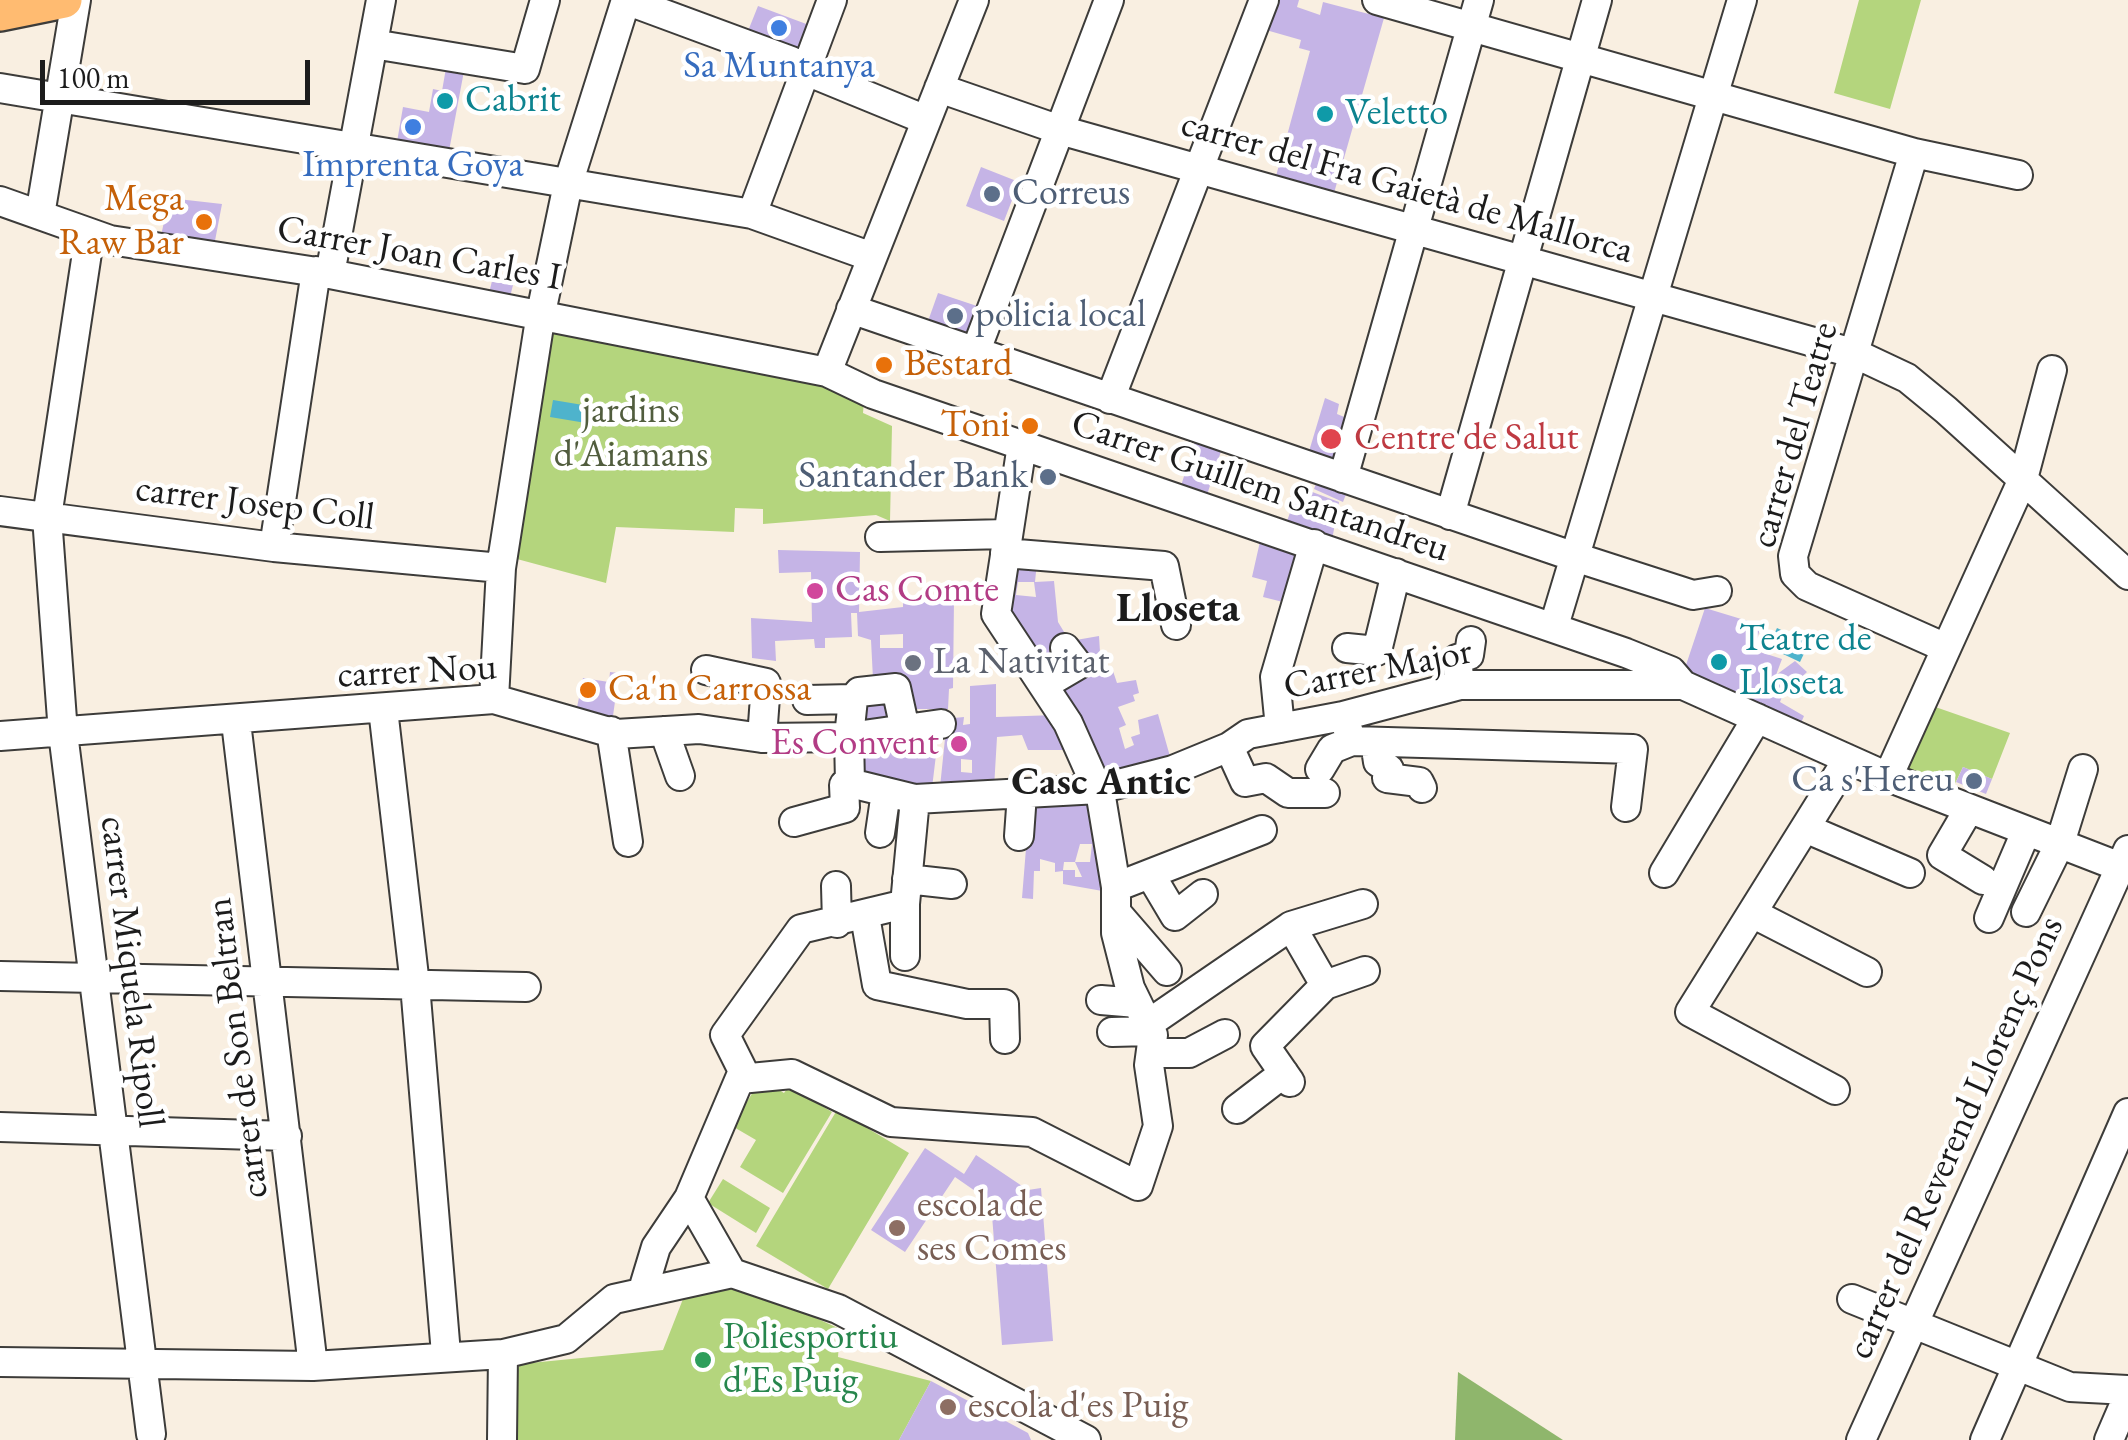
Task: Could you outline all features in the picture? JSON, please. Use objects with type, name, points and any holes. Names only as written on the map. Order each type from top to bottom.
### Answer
[{"type":"main road","points":[[0,13],[64,0]]},
{"type":"street","points":[[40,215],[76,0]]},
{"type":"street","points":[[274,547],[323,272],[354,148],[381,0]]},
{"type":"street","points":[[373,44],[525,70],[544,0]]},
{"type":"street","points":[[494,700],[501,568],[542,313],[568,184],[626,0],[791,60],[804,70],[926,120]]},
{"type":"street","points":[[752,214],[832,0]]},
{"type":"street","points":[[827,372],[974,0]]},
{"type":"street","points":[[974,353],[1109,0]]},
{"type":"street","points":[[1110,400],[1264,0]]},
{"type":"street","points":[[1377,0],[1476,13],[1581,57],[1914,153],[2018,175]]},
{"type":"street","points":[[1450,515],[1597,0]]},
{"type":"street","points":[[1554,626],[1742,0]]},
{"type":"street","points":[[1342,478],[1476,13]]},
{"type":"street","points":[[0,88],[752,214],[872,257]]},
{"type":"street","name":"carrer del Fra Gaietà de Mallorca","points":[[939,88],[1060,130],[1856,354],[1907,378],[2128,575]]},
{"type":"street","name":"carrer del Teatre","points":[[1914,153],[1793,556],[1795,574],[1807,586],[1946,648]]},
{"type":"street","name":"Carrer Joan Carles I","points":[[0,202],[110,240],[323,272],[827,372]]},
{"type":"street","name":"carrer Miquela Ripoll","points":[[90,233],[47,517],[63,732],[114,1132],[139,1366],[152,1434]]},
{"type":"street","points":[[852,310],[1576,557],[1693,595],[1717,591]]},
{"type":"street","points":[[1888,778],[2023,479],[2052,370]]},
{"type":"street","name":"Carrer Guillem Santandreu","points":[[827,372],[873,394],[1554,626],[1677,678],[1793,735],[1839,747],[1888,778],[2025,834],[2126,862]]},
{"type":"street","points":[[740,1079],[792,1074],[891,1122],[1032,1132],[1138,1186],[1158,1126],[1147,1028],[1116,933],[1116,899],[1099,789],[1068,723],[996,614],[1022,446]]},
{"type":"street","name":"carrer Josep Coll","points":[[0,511],[274,547],[501,568]]},
{"type":"street","points":[[880,537],[1006,544],[1164,566],[1176,624]]},
{"type":"street","points":[[1280,728],[1275,678],[1314,544]]},
{"type":"street","points":[[1347,648],[1376,651],[1396,572]]},
{"type":"street","points":[[1460,684],[1458,659],[1469,655],[1471,641]]},
{"type":"street","points":[[1044,686],[1078,666],[1066,648]]},
{"type":"street","points":[[706,670],[766,683],[762,738]]},
{"type":"street","name":"Carrer Major","points":[[850,782],[916,799],[1099,789],[1174,770],[1229,747],[1248,734],[1280,728],[1357,733],[1460,684],[1677,678]]},
{"type":"street","points":[[794,822],[845,808],[844,785],[850,782],[848,737],[852,699],[859,692],[896,688],[905,729]]},
{"type":"street","points":[[807,700],[852,699]]},
{"type":"street","name":"carrer Nou","points":[[0,736],[236,722],[494,700],[610,731],[699,730],[762,738],[848,737],[942,724]]},
{"type":"street","points":[[384,709],[415,985],[446,1354]]},
{"type":"street","points":[[1664,873],[1757,718]]},
{"type":"street","name":"carrer de Son Beltran","points":[[236,722],[313,1366]]},
{"type":"street","points":[[610,731],[628,842]]},
{"type":"street","points":[[664,731],[680,776]]},
{"type":"street","points":[[1357,733],[1378,762],[1389,769],[1387,778],[1419,782],[1422,788]]},
{"type":"street","points":[[1229,747],[1245,782],[1266,778],[1288,793],[1322,781],[1332,749],[1357,733],[1633,749],[1626,807]]},
{"type":"street","points":[[1835,1090],[1690,1012],[1805,828],[1839,747]]},
{"type":"street","points":[[2026,912],[2060,843],[2082,769]]},
{"type":"street","points":[[880,832],[886,792]]},
{"type":"street","points":[[1019,836],[1022,794]]},
{"type":"street","points":[[905,956],[906,892],[916,799]]},
{"type":"street","points":[[1968,810],[1942,856],[1983,880]]},
{"type":"street","points":[[1805,828],[1910,873]]},
{"type":"street","points":[[1116,899],[1150,874],[1262,830]]},
{"type":"street","points":[[1989,918],[2025,834]]},
{"type":"street","name":"carrer del Reverend Llorenç Pons","points":[[1861,1440],[2126,862]]},
{"type":"street","points":[[1150,874],[1175,916],[1203,894]]},
{"type":"street","points":[[643,1290],[656,1246],[689,1198],[743,1071],[726,1034],[801,929],[865,916],[906,892],[952,884]]},
{"type":"street","points":[[836,886],[836,923]]},
{"type":"street","points":[[1116,899],[1167,971]]},
{"type":"street","points":[[1112,1032],[1147,1028],[1291,926],[1363,904]]},
{"type":"street","points":[[1752,913],[1866,972]]},
{"type":"street","points":[[865,916],[877,985],[967,1004],[1004,1004],[1005,1039]]},
{"type":"street","points":[[1291,926],[1326,984]]},
{"type":"street","points":[[1236,1109],[1287,1077],[1265,1046],[1326,984],[1364,971]]},
{"type":"street","points":[[0,976],[526,987]]},
{"type":"street","points":[[1101,1000],[1189,1053],[1225,1034]]},
{"type":"street","points":[[1985,1440],[2128,1114]]},
{"type":"street","points":[[0,1127],[286,1136]]},
{"type":"street","points":[[689,1198],[732,1272]]},
{"type":"street","points":[[0,1362],[313,1366],[446,1354],[503,1354],[566,1339],[614,1298],[732,1272],[838,1309],[1086,1440]]},
{"type":"street","points":[[1852,1299],[1911,1326],[2070,1386],[2128,1393],[2109,1440]]},
{"type":"street","points":[[502,1440],[503,1354]]},
{"type":"green space","points":[[1859,0],[1921,0],[1890,109],[1834,93]]},
{"type":"green space","name":"jardins d'Aiamans","points":[[551,325],[740,359],[864,401],[863,413],[892,426],[890,521],[876,515],[763,524],[763,509],[735,508],[734,532],[616,527],[606,583],[517,559]]},
{"type":"green space","points":[[1921,702],[2010,733],[1992,779],[1963,767],[1947,800],[1888,777]]},
{"type":"green space","points":[[761,1079],[784,1093],[789,1086],[832,1112],[783,1193],[740,1167],[756,1140],[732,1126]]},
{"type":"green space","points":[[837,1110],[909,1153],[828,1289],[756,1246]]},
{"type":"green space","points":[[723,1179],[770,1208],[756,1233],[708,1203]]},
{"type":"green space","name":"Poliesportiu d'Es Puig","points":[[728,1284],[757,1291],[840,1329],[838,1357],[931,1381],[899,1440],[510,1440],[509,1393],[520,1364],[663,1350],[683,1299]]},
{"type":"green space","points":[[1458,1372],[1563,1440],[1455,1440]]},
{"type":"water","points":[[553,400],[595,407],[592,424],[550,417]]},
{"type":"water","points":[[1777,628],[1809,643],[1800,662],[1768,647]]},
{"type":"building","name":"Veletto","points":[[1278,0],[1299,0],[1297,7],[1320,15],[1323,2],[1384,18],[1334,193],[1276,176],[1310,51],[1299,48],[1301,40],[1266,30]]},
{"type":"building","name":"Sa Muntanya","points":[[758,6],[809,25],[799,51],[748,31]]},
{"type":"building","name":"Cabrit","points":[[446,68],[464,71],[449,151],[397,142],[403,107],[429,112],[433,89],[442,91]]},
{"type":"building","name":"Correus","points":[[981,167],[1019,182],[1004,221],[966,206]]},
{"type":"building","points":[[169,198],[222,204],[214,246],[161,236]]},
{"type":"building","points":[[492,281],[513,285],[510,297],[489,293]]},
{"type":"building","name":"policia local","points":[[938,293],[983,308],[973,339],[927,324]]},
{"type":"building","name":"Centre de Salut","points":[[1325,398],[1339,404],[1337,414],[1354,421],[1339,469],[1307,458]]},
{"type":"building","points":[[1197,435],[1223,445],[1206,498],[1180,489]]},
{"type":"building","points":[[1318,478],[1348,489],[1343,502],[1314,489]]},
{"type":"building","points":[[1299,487],[1339,502],[1332,540],[1286,524]]},
{"type":"building","points":[[1261,537],[1305,552],[1291,604],[1263,597],[1267,581],[1252,577]]},
{"type":"building","points":[[778,550],[860,552],[859,612],[903,607],[903,598],[954,599],[953,688],[949,689],[948,709],[905,709],[873,679],[871,640],[858,636],[857,613],[851,613],[852,637],[825,638],[825,648],[815,648],[814,639],[775,641],[776,661],[752,658],[751,618],[812,622],[811,572],[779,573]],"holes":[[[903,634],[903,648],[880,648],[880,635]]]},
{"type":"building","points":[[1011,560],[1037,562],[1035,582],[1054,581],[1058,622],[1069,640],[1072,664],[1048,680],[1001,612]],"holes":[[[1018,582],[1034,582],[1036,597],[1016,595]]]},
{"type":"building","points":[[1705,608],[1761,625],[1754,650],[1782,659],[1776,675],[1795,661],[1807,672],[1783,694],[1780,702],[1804,716],[1797,732],[1750,709],[1737,692],[1683,674]]},
{"type":"building","points":[[1099,636],[1100,652],[1105,650],[1110,662],[1087,671],[1090,675],[1113,671],[1117,683],[1136,680],[1139,693],[1133,695],[1135,701],[1118,707],[1126,725],[1119,728],[1125,749],[1134,745],[1131,737],[1140,734],[1138,720],[1158,714],[1171,760],[1102,780],[1050,685],[1081,661],[1076,640]]},
{"type":"building","points":[[610,672],[619,673],[612,723],[575,717],[583,678],[609,682]]},
{"type":"building","points":[[996,684],[996,717],[1056,715],[1073,750],[1028,750],[1022,735],[997,737],[994,788],[940,787],[946,729],[954,718],[964,717],[963,725],[970,724],[970,686]],"holes":[[[961,759],[972,760],[972,773],[961,772]]]},
{"type":"building","points":[[896,696],[901,728],[856,730],[857,703]]},
{"type":"building","points":[[939,730],[932,788],[895,789],[858,770],[856,739]]},
{"type":"building","name":"Ca s'Hereu","points":[[1963,767],[1992,779],[1986,794],[1956,782]]},
{"type":"building","points":[[1030,799],[1101,806],[1108,892],[1063,884],[1063,871],[1055,872],[1055,863],[1040,859],[1040,871],[1034,871],[1033,899],[1022,898]],"holes":[[[1080,844],[1092,844],[1090,862],[1075,862]],[[1064,862],[1075,862],[1082,877],[1075,877],[1075,870],[1063,870]]]},
{"type":"building","points":[[925,1148],[964,1174],[976,1155],[1028,1190],[1041,1188],[1053,1341],[1002,1345],[991,1202],[955,1177],[905,1252],[871,1230]]},
{"type":"building","name":"escola d'es Puig","points":[[931,1381],[1028,1433],[1031,1440],[899,1440]]},
{"type":"place","name":"Sa Muntanya","points":[[779,28]]},
{"type":"place","name":"Cabrit","points":[[445,101]]},
{"type":"place","name":"Veletto","points":[[1325,114]]},
{"type":"place","name":"Imprenta Goya","points":[[413,127]]},
{"type":"place","name":"Correus","points":[[992,194]]},
{"type":"place","name":"Mega Raw Bar","points":[[204,222]]},
{"type":"place","name":"policia local","points":[[955,316]]},
{"type":"place","name":"Bestard","points":[[884,365]]},
{"type":"place","name":"Toni","points":[[1030,426]]},
{"type":"place","name":"Centre de Salut","points":[[1331,439]]},
{"type":"place","name":"Santander Bank","points":[[1048,477]]},
{"type":"place","name":"Cas Comte","points":[[815,591]]},
{"type":"place","name":"Teatre de Lloseta","points":[[1719,662]]},
{"type":"place","name":"La Nativitat","points":[[913,663]]},
{"type":"place","name":"Ca'n Carrossa","points":[[588,690]]},
{"type":"place","name":"Es Convent","points":[[959,744]]},
{"type":"place","name":"Ca s'Hereu","points":[[1974,781]]},
{"type":"place","name":"escola de ses Comes","points":[[897,1228]]},
{"type":"place","name":"Poliesportiu d'Es Puig","points":[[703,1360]]},
{"type":"place","name":"escola d'es Puig","points":[[948,1407]]},
{"type":"district","name":"Lloseta","points":[[1178,610]]},
{"type":"district","name":"Casc Antic","points":[[1101,783]]}]
